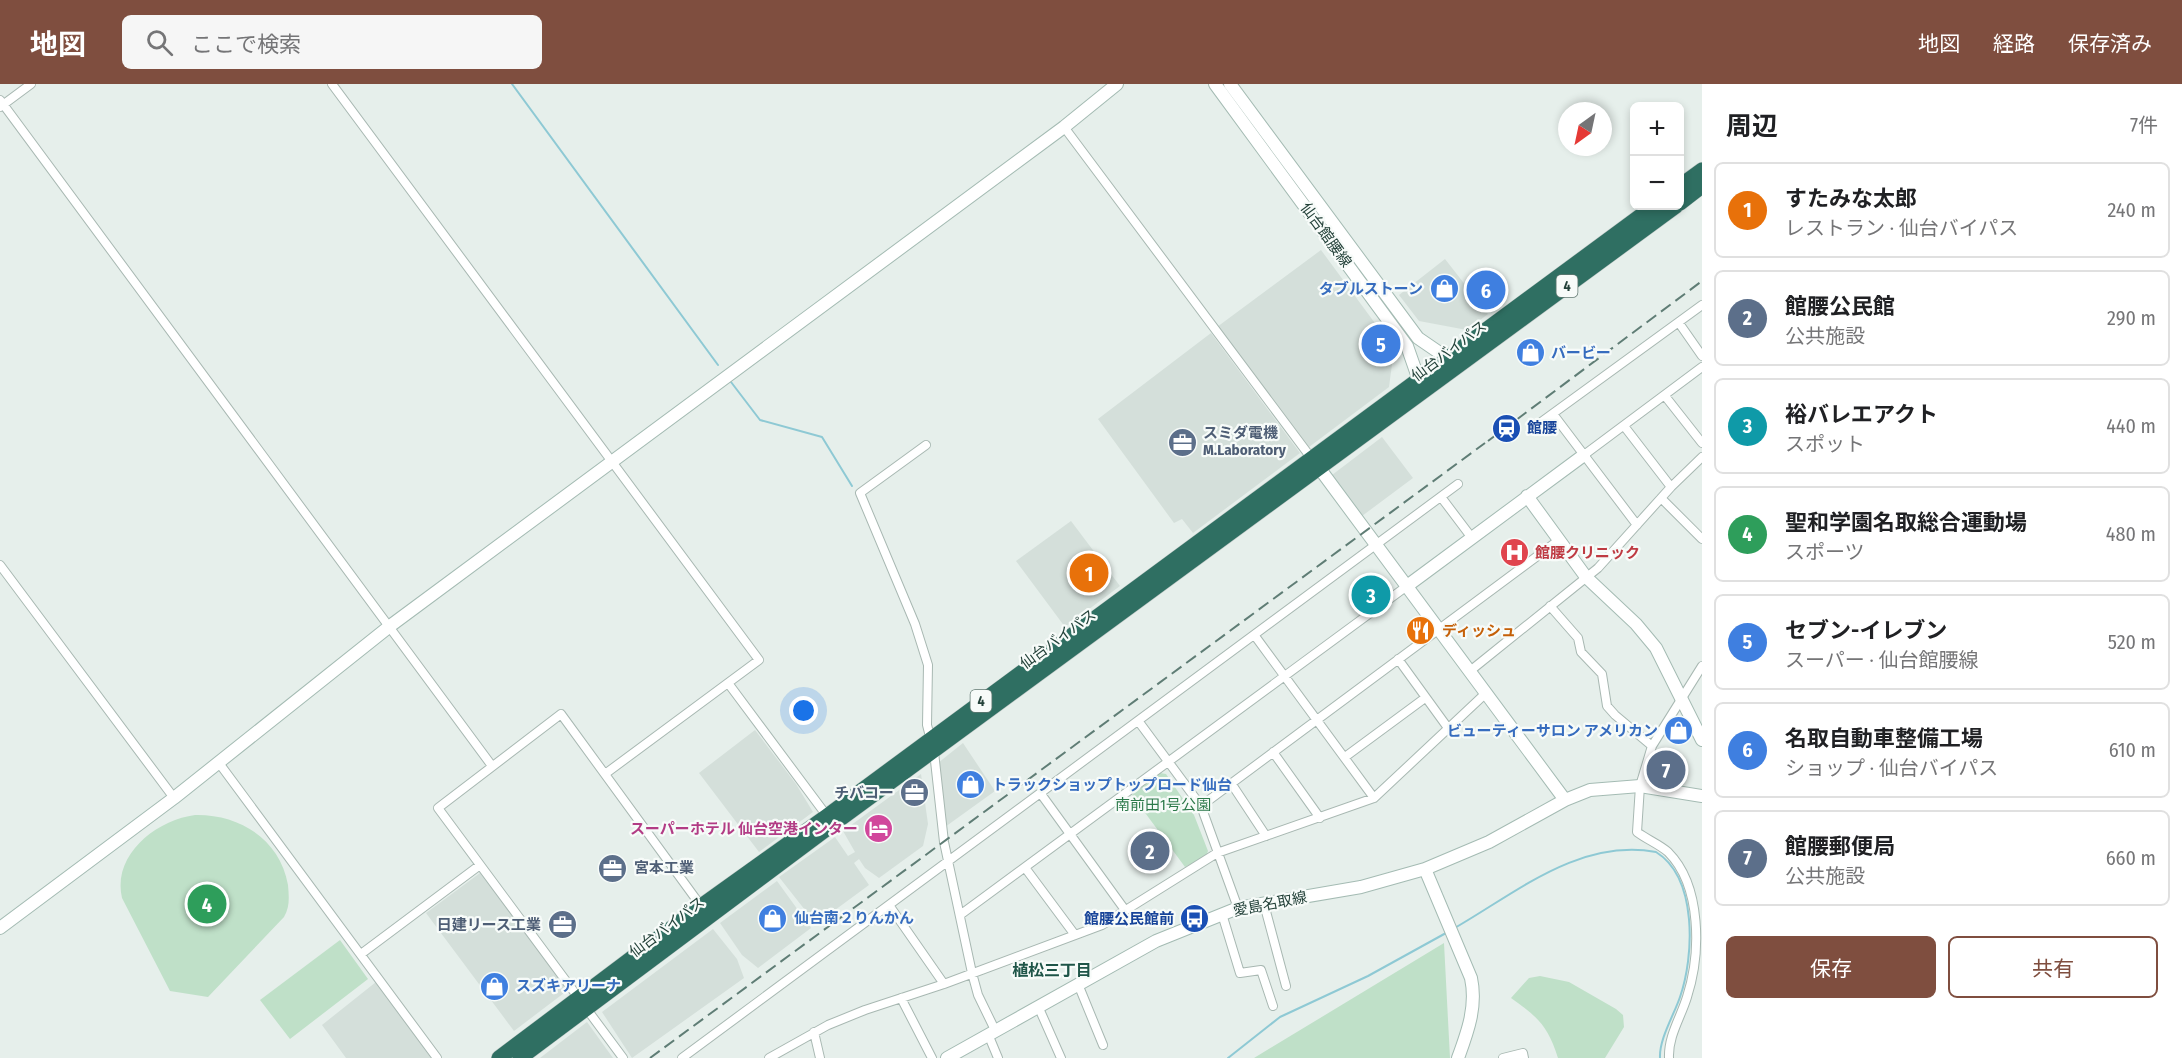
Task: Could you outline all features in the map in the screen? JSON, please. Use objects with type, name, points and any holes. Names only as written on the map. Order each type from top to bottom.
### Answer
[{"type":"highway","points":[[1684,183],[1702,170]]},
{"type":"highway","points":[[1684,200],[1702,186]]},
{"type":"highway","name":"仙台バイパス","points":[[1454,362],[1649,210]]},
{"type":"highway","name":"仙台バイパス","points":[[499,1058],[583,1004],[1421,386],[1670,210]]},
{"type":"highway","name":"仙台バイパス","points":[[520,1058],[701,906],[827,816],[932,746]]},
{"type":"street","points":[[31,84],[1,104],[492,766]]},
{"type":"street","points":[[332,84],[759,660],[605,774]]},
{"type":"street","points":[[0,928],[174,798],[390,626],[1064,127],[1117,84]]},
{"type":"street","name":"仙台館腰線","points":[[1215,84],[1407,346],[1421,386]]},
{"type":"street","name":"仙台館腰線","points":[[1230,84],[1418,338],[1454,362]]},
{"type":"street","points":[[1064,127],[1565,800]]},
{"type":"street","points":[[1533,428],[1702,305]]},
{"type":"street","points":[[1679,322],[1702,356]]},
{"type":"street","points":[[960,915],[1285,678],[1702,367]]},
{"type":"street","points":[[1665,396],[1702,442]]},
{"type":"street","points":[[1553,414],[1637,525]]},
{"type":"street","points":[[1624,426],[1671,487]]},
{"type":"street","points":[[926,445],[860,493],[915,624],[927,664],[927,708],[943,835],[972,973],[992,1032],[998,1058]]},
{"type":"street","points":[[1470,671],[1586,577],[1702,457]]},
{"type":"street","points":[[682,1058],[949,863],[1458,484]]},
{"type":"street","points":[[1527,496],[1586,577],[1647,636],[1683,698],[1702,740]]},
{"type":"street","points":[[1441,497],[1472,538]]},
{"type":"street","points":[[1661,498],[1702,539]]},
{"type":"street","points":[[1201,806],[1559,540]]},
{"type":"street","points":[[0,565],[174,798]]},
{"type":"street","points":[[1550,606],[1578,638],[1581,652],[1602,674],[1607,705],[1615,715],[1652,746]]},
{"type":"street","points":[[1255,636],[1374,798]]},
{"type":"street","points":[[1398,659],[1448,728]]},
{"type":"street","points":[[1667,1057],[1671,1037],[1695,968],[1698,944],[1696,918],[1680,869],[1667,852],[1637,832],[1640,786],[1652,746],[1702,666]]},
{"type":"street","points":[[728,683],[827,816]]},
{"type":"street","points":[[770,1058],[814,1032],[865,1010],[944,984],[1102,925],[1217,853],[1374,798],[1486,693]]},
{"type":"street","points":[[1345,757],[1425,698]]},
{"type":"street","points":[[623,1058],[438,808],[561,714],[701,906]]},
{"type":"street","points":[[1139,722],[1201,806],[1238,908]]},
{"type":"street","points":[[1273,752],[1320,818]]},
{"type":"street","points":[[219,763],[437,1058]]},
{"type":"street","points":[[1231,783],[1266,836]]},
{"type":"street","name":"愛島名取線","points":[[947,1058],[1156,941],[1238,908],[1361,887],[1425,869],[1481,846],[1565,800],[1590,790],[1640,786],[1702,796]]},
{"type":"street","points":[[1041,794],[1125,910]]},
{"type":"street","points":[[361,954],[480,865]]},
{"type":"street","points":[[1026,869],[1075,935]]},
{"type":"street","points":[[1425,869],[1474,993],[1467,1034],[1458,1058]]},
{"type":"street","points":[[1264,904],[1286,986]]},
{"type":"street","points":[[890,905],[944,984]]},
{"type":"street","points":[[1222,914],[1240,973],[1261,970],[1273,1006]]},
{"type":"street","points":[[1078,984],[1103,1045]]},
{"type":"street","points":[[901,998],[932,1058]]},
{"type":"street","points":[[1038,1006],[1061,1058]]},
{"type":"street","points":[[814,1032],[820,1058]]},
{"type":"street","points":[[1503,1058],[1523,1053],[1524,1058]]},
{"type":"shaded area","points":[[1321,250],[1394,349],[1389,387],[1309,447],[1217,327]]},
{"type":"shaded area","points":[[1445,259],[1488,314],[1467,330],[1419,321],[1399,295]]},
{"type":"shaded area","points":[[1211,333],[1300,453],[1193,533],[1182,519],[1174,523],[1098,419]]},
{"type":"shaded area","points":[[1382,437],[1413,478],[1362,516],[1332,475]]},
{"type":"shaded area","points":[[1071,521],[1120,586],[1065,627],[1016,561]]},
{"type":"shaded area","points":[[755,730],[796,784],[813,812],[759,852],[699,773]]},
{"type":"shaded area","points":[[963,743],[995,791],[945,827],[938,763]]},
{"type":"shaded area","points":[[921,774],[928,824],[923,846],[879,878],[865,868],[859,859],[854,863],[869,885],[816,924],[779,877],[835,837],[848,856],[855,852],[843,831]]},
{"type":"shaded area","points":[[480,873],[568,990],[514,1031],[426,913]]},
{"type":"shaded area","points":[[777,881],[811,928],[758,968],[742,955],[720,923]]},
{"type":"shaded area","points":[[713,929],[737,959],[744,978],[632,1058],[602,1012]]},
{"type":"shaded area","points":[[376,982],[431,1058],[346,1058],[322,1025]]},
{"type":"shaded area","points":[[587,1022],[613,1058],[540,1058]]},
{"type":"green space","name":"南前田1号公園","points":[[1160,773],[1166,774],[1194,815],[1208,851],[1206,856],[1185,867],[1132,795]]},
{"type":"green space","points":[[195,815],[227,819],[255,832],[267,842],[284,869],[289,898],[284,917],[208,997],[170,991],[122,898],[121,882],[124,868],[130,854],[140,842],[166,824]]},
{"type":"green space","points":[[340,940],[368,979],[290,1039],[260,1000]]},
{"type":"green space","points":[[1444,943],[1450,1058],[1254,1058]]},
{"type":"green space","points":[[1540,976],[1569,982],[1623,1015],[1624,1027],[1605,1058],[1558,1058],[1541,1023],[1511,998],[1529,978]]},
{"type":"waterway","points":[[512,84],[718,365]]},
{"type":"waterway","points":[[731,382],[760,420],[822,437],[852,486]]},
{"type":"waterway","points":[[1453,929],[1525,885],[1575,861],[1601,853],[1628,850],[1656,852],[1670,864],[1679,880],[1686,899],[1690,940],[1685,980],[1664,1035],[1660,1058]]},
{"type":"waterway","points":[[1228,1058],[1280,1017],[1368,976],[1446,933]]},
{"type":"railway","points":[[1488,441],[1702,281]]},
{"type":"railway","points":[[650,1058],[1485,443]]},
{"type":"place","name":"タブルストーン","points":[[1444,289]]},
{"type":"place","name":"名取自動車整備工場","points":[[1486,290]]},
{"type":"place","name":"セブン-イレブン","points":[[1381,344]]},
{"type":"place","name":"バービー","points":[[1530,353]]},
{"type":"place","name":"館腰","points":[[1506,428]]},
{"type":"place","name":"スミダ電機 M.Laboratory","points":[[1182,442]]},
{"type":"place","name":"館腰クリニック","points":[[1514,553]]},
{"type":"place","name":"すたみな太郎","points":[[1089,573]]},
{"type":"place","name":"裕バレエアクト","points":[[1371,595]]},
{"type":"place","name":"ディッシュ","points":[[1421,631]]},
{"type":"place","name":"ビューティーサロン アメリカン","points":[[1679,731]]},
{"type":"place","name":"館腰郵便局","points":[[1666,770]]},
{"type":"place","name":"トラックショップトップロード仙台","points":[[971,785]]},
{"type":"place","name":"チバコー","points":[[915,793]]},
{"type":"place","name":"スーパーホテル 仙台空港インター","points":[[879,829]]},
{"type":"place","name":"館腰公民館","points":[[1150,851]]},
{"type":"place","name":"宮本工業","points":[[613,868]]},
{"type":"place","name":"聖和学園名取総合運動場","points":[[207,904]]},
{"type":"place","name":"仙台南２りんかん","points":[[773,918]]},
{"type":"place","name":"館腰公民館前","points":[[1195,919]]},
{"type":"place","name":"日建リース工業","points":[[562,925]]},
{"type":"place","name":"スズキアリーナ","points":[[495,986]]},
{"type":"district","name":"植松三丁目","points":[[1052,970]]}]
